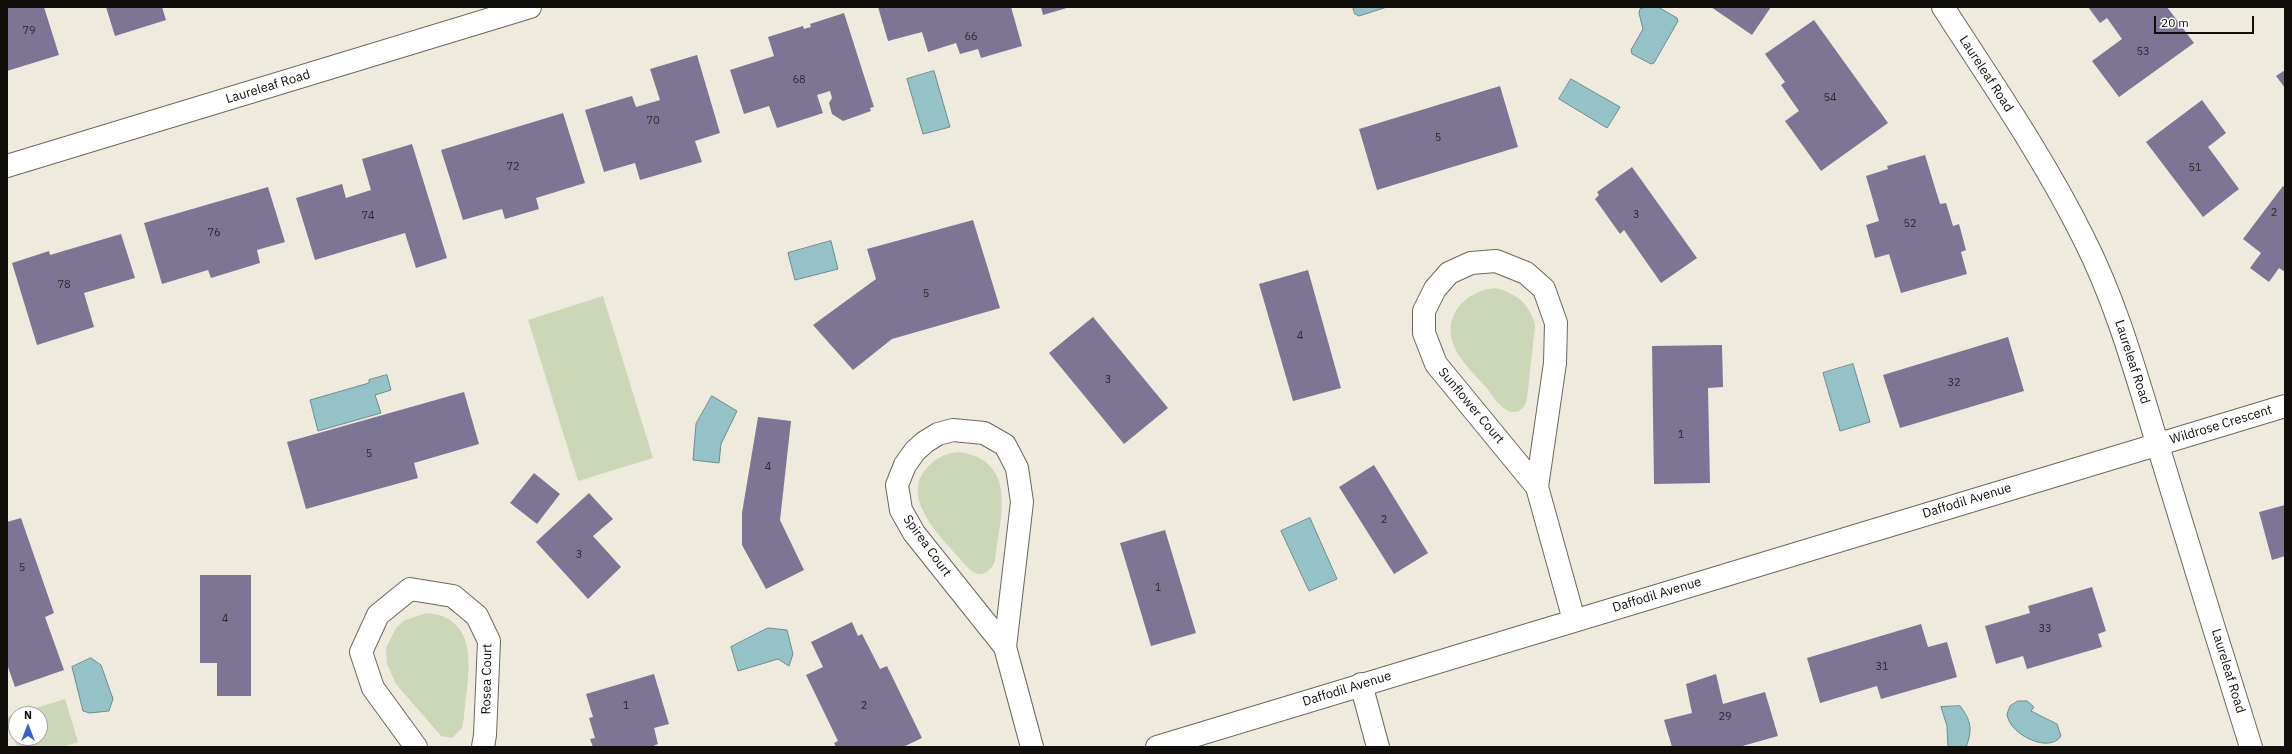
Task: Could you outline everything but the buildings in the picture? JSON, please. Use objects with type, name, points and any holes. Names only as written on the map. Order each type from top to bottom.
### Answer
[{"type":"street","name":"Laureleaf Road","points":[[7,166],[530,7]]},
{"type":"street","name":"Laureleaf Road","points":[[1943,7],[2021,127],[2084,239],[2127,344],[2251,747]]},
{"type":"street","name":"Sunflower Court","points":[[1537,486],[1436,364],[1424,333],[1424,311],[1435,289],[1449,272],[1471,263],[1496,261],[1526,272],[1544,289],[1556,323],[1555,363],[1537,486],[1574,620]]},
{"type":"street","name":"Wildrose Crescent","points":[[2157,444],[2285,406]]},
{"type":"street","name":"Spirea Court","points":[[1005,647],[914,533],[901,510],[897,485],[905,465],[915,450],[938,434],[953,430],[984,433],[1005,445],[1016,468],[1022,502],[1005,647],[1032,747]]},
{"type":"street","name":"Daffodil Avenue","points":[[1157,747],[2157,444]]},
{"type":"street","name":"Rosea Court","points":[[416,747],[373,688],[361,652],[378,615],[410,589],[453,596],[477,616],[489,641],[485,735],[483,747]]},
{"type":"street","points":[[1361,684],[1378,747]]},
{"type":"green space","points":[[1496,288],[1510,293],[1522,301],[1530,312],[1535,326],[1527,399],[1522,408],[1515,412],[1508,411],[1501,406],[1468,368],[1457,352],[1451,335],[1451,324],[1459,306],[1475,294]]},
{"type":"green space","points":[[603,296],[653,458],[578,481],[528,320]]},
{"type":"green space","points":[[960,452],[979,458],[991,467],[998,480],[1002,494],[1002,510],[995,561],[991,569],[981,574],[970,570],[940,536],[922,509],[918,495],[919,482],[926,469],[937,459],[945,455]]},
{"type":"green space","points":[[426,613],[444,617],[457,626],[464,638],[468,652],[469,669],[464,718],[462,728],[452,738],[441,736],[396,684],[387,664],[386,648],[396,628],[403,621]]},
{"type":"green space","points":[[65,699],[78,742],[62,747],[17,747],[48,746],[48,706],[43,706]]},
{"type":"water","points":[[1353,7],[1387,7],[1359,16],[1355,14]]},
{"type":"water","points":[[1647,7],[1658,7],[1677,18],[1678,21],[1654,63],[1651,64],[1632,54],[1631,50],[1643,29],[1639,13],[1640,9]]},
{"type":"water","points":[[934,71],[950,127],[923,134],[907,79]]},
{"type":"water","points":[[1571,79],[1620,107],[1607,128],[1559,99]]},
{"type":"water","points":[[831,241],[838,269],[795,280],[788,253]]},
{"type":"water","points":[[1853,364],[1870,422],[1840,431],[1823,373]]},
{"type":"water","points":[[387,375],[391,390],[375,395],[381,413],[318,431],[310,400],[369,383],[369,380]]},
{"type":"water","points":[[712,396],[737,411],[721,444],[719,463],[693,460],[696,424]]},
{"type":"water","points":[[1310,518],[1337,579],[1309,591],[1281,531]]},
{"type":"water","points":[[768,628],[787,630],[793,654],[789,666],[778,659],[738,671],[731,647]]},
{"type":"water","points":[[91,658],[101,665],[113,699],[109,711],[90,713],[83,711],[72,667]]},
{"type":"water","points":[[2018,701],[2027,701],[2034,707],[2031,711],[2057,724],[2061,736],[2056,741],[2048,743],[2031,740],[2022,735],[2009,722],[2007,714],[2010,706]]},
{"type":"water","points":[[1960,706],[1969,721],[1970,735],[1966,747],[1948,747],[1947,726],[1941,707]]}]
